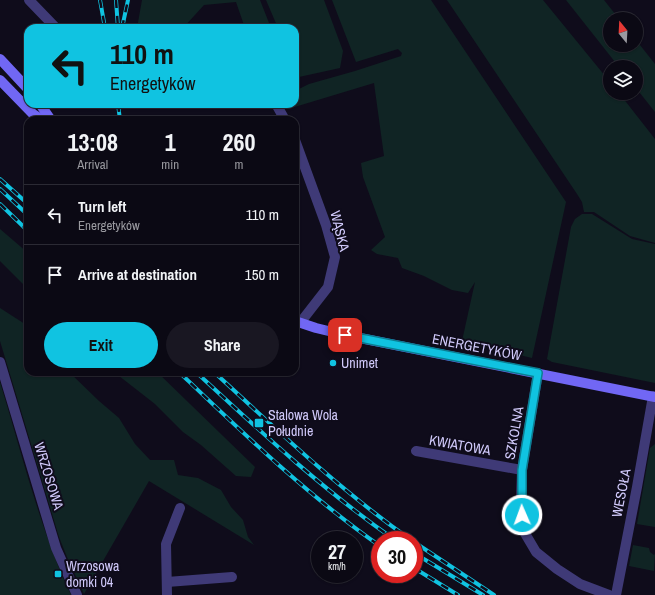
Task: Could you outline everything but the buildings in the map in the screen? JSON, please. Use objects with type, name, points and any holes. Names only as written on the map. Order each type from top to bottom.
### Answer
[{"type":"main road","points":[[1,61],[24,85]]},
{"type":"main road","points":[[0,80],[24,105]]},
{"type":"main road","points":[[27,108],[36,116]]},
{"type":"main road","name":"ENERGETYKÓW","points":[[299,322],[345,335],[654,396]]},
{"type":"street","points":[[29,0],[52,24]]},
{"type":"street","name":"WĄSKA","points":[[299,151],[326,225],[335,257],[328,287],[299,321]]},
{"type":"street","name":"WRZOSOWA","points":[[0,362],[56,548],[77,595]]},
{"type":"street","name":"SZKOLNA","points":[[538,373],[522,470],[521,500],[523,530],[536,552],[557,569],[580,584],[609,595]]},
{"type":"street","name":"WESOŁA","points":[[616,595],[654,396]]},
{"type":"street","name":"KWIATOWA","points":[[416,451],[522,470]]},
{"type":"street","points":[[167,595],[166,544],[180,508]]},
{"type":"street","points":[[167,582],[232,577]]},
{"type":"green space","points":[[142,0],[260,0],[269,24],[244,24],[236,2],[204,5],[187,24],[138,24]]},
{"type":"green space","points":[[266,0],[324,0],[343,51],[340,68],[299,77],[299,24],[276,24]]},
{"type":"green space","points":[[332,0],[431,0],[566,202],[532,358],[462,341],[475,282],[468,293],[452,290],[424,276],[402,268],[398,258],[377,254],[371,250],[385,237],[363,177],[361,163],[384,156],[374,83],[299,106],[299,89],[309,84],[401,56],[402,53],[398,49],[356,62]]},
{"type":"green space","points":[[447,0],[543,0],[603,73],[603,100],[624,100],[655,139],[655,243],[630,236],[594,212],[584,212],[582,202]]},
{"type":"green space","points":[[566,0],[604,0],[613,12],[603,12],[603,47]]},
{"type":"green space","points":[[643,49],[655,64],[655,112],[643,97],[643,60],[613,60],[607,52],[643,52]]},
{"type":"green space","points":[[582,214],[592,214],[632,239],[655,244],[655,383],[552,362],[547,359],[571,227],[575,219]]},
{"type":"green space","points":[[0,229],[24,250],[24,285],[0,261]]},
{"type":"green space","points":[[0,308],[24,323],[24,376],[73,376],[119,418],[135,444],[150,460],[174,460],[178,475],[198,478],[221,490],[231,507],[243,520],[248,537],[254,545],[149,481],[84,594],[59,537],[0,341]]},
{"type":"green space","points":[[119,376],[161,376],[255,467],[251,477],[236,476],[201,445],[183,432],[155,404]]},
{"type":"green space","points":[[0,382],[40,517],[71,595],[0,595]]},
{"type":"green space","points":[[655,444],[655,527],[637,524],[650,448]]},
{"type":"green space","points":[[633,545],[649,548],[650,552],[654,555],[655,554],[654,571],[629,566]]},
{"type":"railway","points":[[100,0],[104,24]]},
{"type":"railway","points":[[116,0],[118,24]]},
{"type":"railway","points":[[123,24],[128,0]]},
{"type":"railway","points":[[118,108],[120,116]]},
{"type":"railway","points":[[0,179],[24,200]]},
{"type":"railway","points":[[0,189],[24,211]]},
{"type":"railway","points":[[0,204],[24,227]]},
{"type":"railway","points":[[183,376],[301,485],[371,539]]},
{"type":"railway","points":[[200,376],[318,481],[382,531]]},
{"type":"railway","points":[[218,376],[334,480],[399,531]]},
{"type":"railway","points":[[423,548],[494,595]]},
{"type":"railway","points":[[423,558],[483,595]]},
{"type":"railway","points":[[423,574],[458,595]]},
{"type":"place","name":"Unimet","points":[[333,363]]},
{"type":"place","name":"Stalowa Wola Południe","points":[[259,423]]},
{"type":"place","name":"Wrzosowa domki 04","points":[[58,574]]},
{"type":"route","points":[[345,335],[538,373],[522,470],[522,515]]}]
